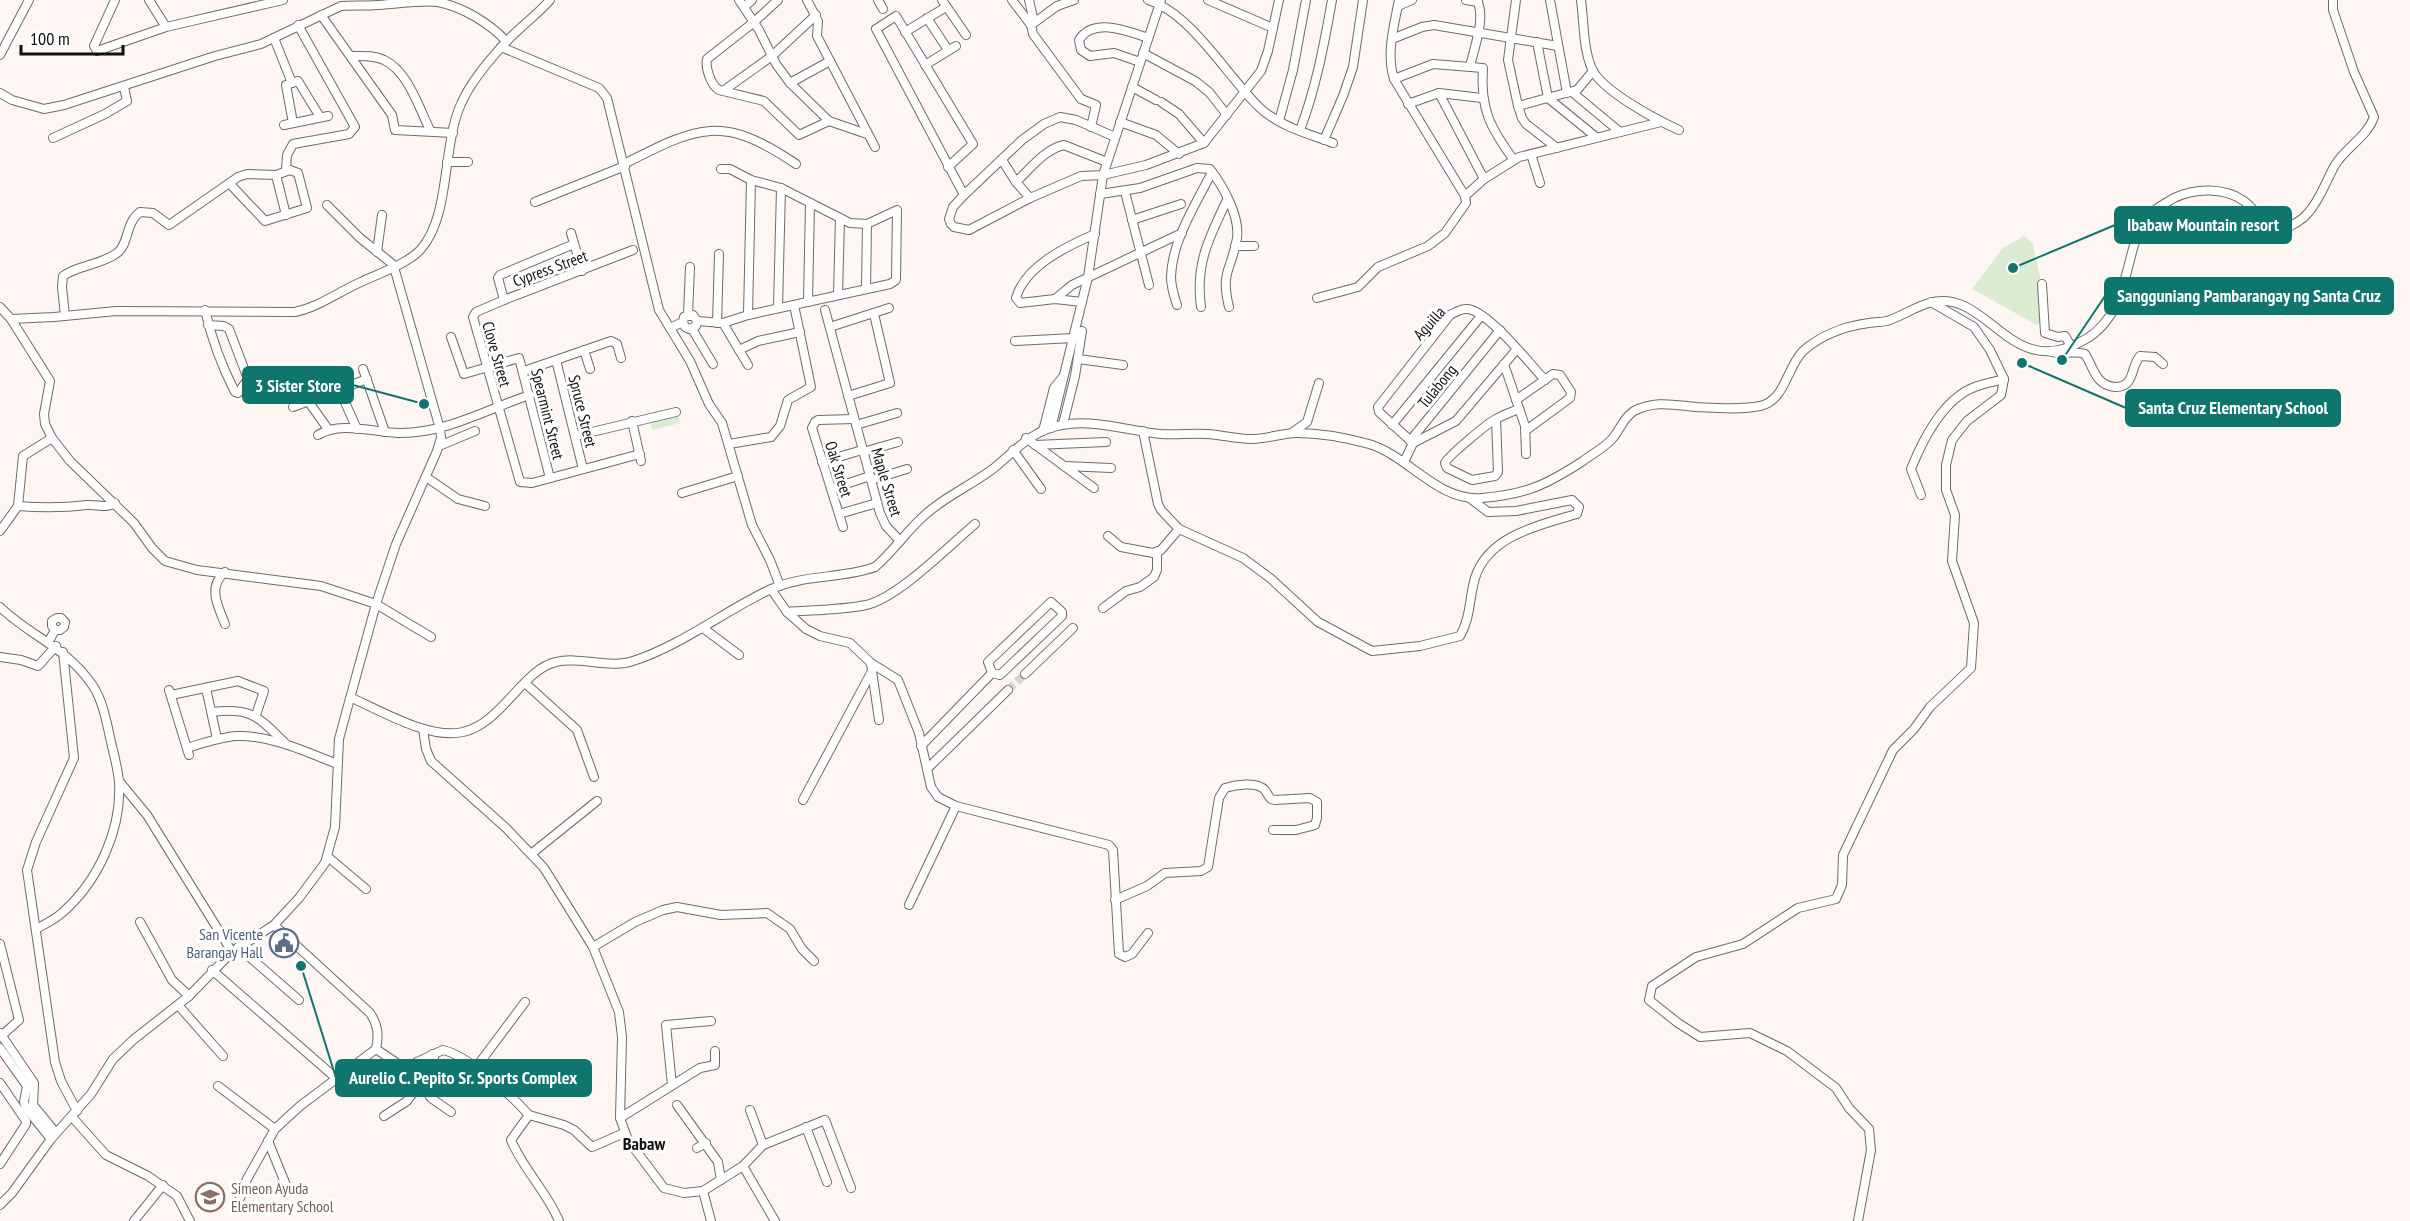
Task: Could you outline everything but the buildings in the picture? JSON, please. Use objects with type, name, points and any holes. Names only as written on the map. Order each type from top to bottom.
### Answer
[{"type":"street","points":[[0,55],[29,0]]},
{"type":"street","points":[[115,0],[94,46],[97,51],[166,27],[283,0]]},
{"type":"street","points":[[148,0],[166,27]]},
{"type":"street","points":[[11,319],[116,311],[295,312],[311,309],[350,287],[395,266],[420,251],[431,235],[438,214],[453,132],[460,106],[470,87],[504,44],[550,0]]},
{"type":"street","points":[[752,0],[742,3],[789,82],[829,121],[867,134]]},
{"type":"street","points":[[778,0],[707,59],[706,66],[714,87],[764,101],[799,135],[829,121]]},
{"type":"street","points":[[807,0],[818,21],[817,36],[875,147]]},
{"type":"street","points":[[1012,0],[1033,24]]},
{"type":"street","points":[[1029,0],[1033,34],[1081,99],[1096,105],[1091,127]]},
{"type":"street","points":[[1033,24],[1057,6],[1074,0]]},
{"type":"street","points":[[1148,0],[1160,2],[1206,45],[1260,109],[1279,121],[1333,143]]},
{"type":"street","points":[[1208,0],[1273,28]]},
{"type":"street","points":[[1115,137],[1060,117],[1037,129],[1002,160],[953,207],[949,219],[954,227],[964,230],[973,229],[1030,198],[1081,176],[1103,175],[1146,165],[1204,143],[1261,71],[1278,0]]},
{"type":"street","points":[[1279,121],[1293,70],[1306,0]]},
{"type":"street","points":[[1300,130],[1317,79],[1332,0]]},
{"type":"street","points":[[1324,140],[1353,67],[1364,0]]},
{"type":"street","points":[[1317,298],[1358,287],[1378,267],[1437,241],[1466,203],[1465,195],[1394,79],[1390,56],[1398,3],[1412,0]]},
{"type":"street","points":[[1466,0],[1478,1],[1480,9],[1478,32],[1470,67]]},
{"type":"street","points":[[1516,0],[1509,69],[1518,106],[1526,124],[1557,148]]},
{"type":"street","points":[[1550,0],[1558,46],[1570,93],[1620,132]]},
{"type":"street","points":[[1581,0],[1593,70],[1605,84],[1643,113],[1679,130]]},
{"type":"street","points":[[2049,352],[2071,346],[2085,339],[2107,322],[2117,307],[2138,233],[2145,220],[2156,209],[2172,200],[2200,190],[2223,194],[2245,202],[2268,228],[2276,230],[2286,229],[2303,219],[2312,209],[2336,164],[2347,148],[2368,130],[2374,117],[2354,72],[2333,10],[2333,0]]},
{"type":"street","points":[[0,93],[12,100],[44,109],[64,105],[215,56],[261,44],[340,6],[437,1],[468,13],[496,31],[504,44],[599,88],[607,98],[660,310],[690,361],[709,404],[723,423],[752,525],[770,558],[780,586]]},
{"type":"street","points":[[1043,431],[1062,378],[1088,277],[1103,175],[1160,2]]},
{"type":"street","points":[[905,32],[927,18],[944,3],[966,35]]},
{"type":"street","points":[[321,15],[392,116],[395,130],[453,132]]},
{"type":"street","points":[[723,91],[772,56],[816,15]]},
{"type":"street","points":[[948,167],[973,144],[896,16],[876,29],[948,167],[964,195]]},
{"type":"street","points":[[925,65],[952,48],[927,18]]},
{"type":"street","points":[[286,170],[287,155],[293,144],[349,134],[355,127],[298,25]]},
{"type":"street","points":[[1392,39],[1422,27],[1434,25],[1558,46]]},
{"type":"street","points":[[1140,62],[1113,54],[1090,56],[1081,50],[1079,40],[1084,34],[1109,27],[1148,38]]},
{"type":"street","points":[[274,38],[291,83]]},
{"type":"street","points":[[1537,42],[1548,98],[1596,138]]},
{"type":"street","points":[[1143,53],[1195,81],[1209,92],[1227,115]]},
{"type":"street","points":[[351,56],[368,56],[383,60],[397,69],[430,130]]},
{"type":"street","points":[[789,82],[830,61]]},
{"type":"street","points":[[1394,79],[1433,64],[1483,68],[1482,98],[1492,128],[1514,159]]},
{"type":"street","points":[[1518,106],[1570,93],[1581,87],[1593,70]]},
{"type":"street","points":[[298,81],[324,117],[289,124],[286,85],[291,83],[298,81]]},
{"type":"street","points":[[53,138],[127,101],[124,87]]},
{"type":"street","points":[[1132,87],[1174,110],[1204,143]]},
{"type":"street","points":[[1408,104],[1439,93],[1482,98]]},
{"type":"street","points":[[1439,93],[1484,179]]},
{"type":"street","points":[[1120,122],[1156,135],[1179,154]]},
{"type":"street","points":[[1465,195],[1514,159],[1661,122]]},
{"type":"street","points":[[535,202],[695,133],[721,130],[737,133],[765,144],[796,164]]},
{"type":"street","points":[[1016,182],[1044,156],[1059,146],[1064,145],[1107,162]]},
{"type":"street","points":[[1531,154],[1540,183]]},
{"type":"street","points":[[1002,160],[1030,198]]},
{"type":"street","points":[[447,162],[468,162]]},
{"type":"street","points":[[1100,194],[1125,192],[1197,168],[1206,168],[1212,172],[1227,200],[1237,229],[1235,246],[1224,281],[1229,307]]},
{"type":"street","points":[[670,328],[682,322],[688,315],[693,315],[698,321],[720,323],[890,284],[896,280],[897,210],[867,224],[850,223],[781,188],[751,180],[730,169],[721,169]]},
{"type":"street","points":[[65,316],[63,276],[117,253],[123,244],[132,219],[140,212],[153,213],[170,225],[238,177],[247,174],[276,175],[286,170],[298,173],[307,207],[304,210],[268,221],[261,219],[230,184]]},
{"type":"street","points":[[1177,305],[1171,274],[1182,233],[1212,172]]},
{"type":"street","points":[[276,175],[286,215]]},
{"type":"street","points":[[748,315],[751,180]]},
{"type":"street","points":[[778,308],[781,188]]},
{"type":"street","points":[[1125,192],[1149,285]]},
{"type":"street","points":[[1201,307],[1199,274],[1210,236],[1227,200]]},
{"type":"street","points":[[808,302],[810,203]]},
{"type":"street","points":[[1132,220],[1180,204]]},
{"type":"street","points":[[0,1204],[12,1193],[54,1136],[91,1094],[113,1059],[133,1040],[189,996],[235,949],[273,925],[300,898],[328,857],[335,827],[339,739],[376,604],[396,544],[438,446],[440,429],[395,266],[360,238],[327,205]]},
{"type":"street","points":[[377,252],[382,215]]},
{"type":"street","points":[[838,296],[840,218]]},
{"type":"street","points":[[866,289],[867,224]]},
{"type":"street","points":[[571,233],[582,271]]},
{"type":"street","points":[[1055,299],[1072,285],[1182,233]]},
{"type":"street","points":[[1082,302],[1055,299],[1020,303],[1016,298],[1026,280],[1038,267],[1056,254],[1095,234]]},
{"type":"street","points":[[504,300],[498,278],[500,275],[574,244]]},
{"type":"street","points":[[1235,246],[1254,246]]},
{"type":"street","name":"Cypress Street","points":[[476,312],[633,250]]},
{"type":"street","points":[[719,254],[720,323],[748,364]]},
{"type":"street","points":[[688,315],[690,267]]},
{"type":"street","points":[[2042,284],[2045,333],[2058,337],[2065,336],[2071,346]]},
{"type":"street","points":[[352,698],[423,729],[444,733],[462,732],[488,721],[525,683],[555,662],[630,662],[703,628],[771,589],[814,576],[865,571],[875,567],[930,510],[992,469],[1026,438],[1063,424],[1095,424],[1164,434],[1207,434],[1254,439],[1293,432],[1318,434],[1374,445],[1404,462],[1447,492],[1469,498],[1528,492],[1549,483],[1614,437],[1621,422],[1631,413],[1651,404],[1678,404],[1694,407],[1761,406],[1774,400],[1799,354],[1820,338],[1865,323],[1886,321],[1931,302],[1941,301],[1960,306],[1983,317],[2007,338],[2027,348],[2063,355],[2083,352],[2094,374],[2106,385],[2119,387],[2126,385],[2140,356],[2155,357],[2163,364]]},
{"type":"street","points":[[1858,1221],[1871,1150],[1869,1129],[1849,1108],[1836,1088],[1787,1051],[1750,1033],[1700,1037],[1649,1000],[1652,986],[1696,957],[1743,944],[1798,908],[1836,899],[1842,885],[1843,855],[1893,750],[1914,729],[1930,707],[1971,668],[1974,622],[1952,561],[1955,515],[1946,490],[1946,465],[1952,440],[1967,421],[2001,395],[2004,379],[1990,350],[1974,327],[1931,302]]},
{"type":"street","points":[[729,444],[771,437],[780,426],[788,400],[810,388],[794,305]]},
{"type":"street","points":[[0,308],[11,319],[50,381],[44,414],[45,424],[52,438],[70,461],[134,523],[152,548],[165,561],[197,570],[321,586],[376,604],[431,638]]},
{"type":"street","points":[[830,327],[889,308]]},
{"type":"street","name":"Aguilla","points":[[1411,442],[1379,412],[1378,407],[1450,315],[1462,309],[1470,309],[1481,316]]},
{"type":"street","points":[[205,310],[208,326],[219,361],[235,392],[238,393],[248,379],[229,329],[224,326],[208,326]]},
{"type":"street","name":"Maple Street","points":[[825,310],[878,503],[886,526],[900,542]]},
{"type":"street","name":"Clove Street","points":[[476,312],[473,320],[520,482],[532,483],[550,478]]},
{"type":"street","points":[[848,396],[890,383],[874,314]]},
{"type":"street","points":[[1392,425],[1481,316],[1500,330],[1545,380]]},
{"type":"street","points":[[692,329],[698,321]]},
{"type":"street","points":[[682,322],[684,327],[692,329],[713,364]]},
{"type":"street","name":"Tulabong","points":[[1404,462],[1411,442],[1500,330]]},
{"type":"street","points":[[1063,424],[1082,331]]},
{"type":"street","points":[[739,350],[758,341],[800,332]]},
{"type":"street","points":[[451,338],[463,373],[486,368]]},
{"type":"street","points":[[1015,341],[1073,338]]},
{"type":"street","points":[[524,371],[614,341],[621,358]]},
{"type":"street","points":[[1411,442],[1456,421],[1517,349]]},
{"type":"street","points":[[584,350],[590,369]]},
{"type":"street","name":"Spearmint Street","points":[[486,368],[517,358],[520,360],[550,478]]},
{"type":"street","points":[[1078,359],[1123,365]]},
{"type":"street","name":"Spruce Street","points":[[556,360],[583,469]]},
{"type":"street","points":[[1504,364],[1525,431],[1526,454]]},
{"type":"street","points":[[363,369],[385,432]]},
{"type":"street","points":[[1516,400],[1554,374],[1560,375],[1571,392],[1571,396],[1525,431]]},
{"type":"street","points":[[293,407],[367,379]]},
{"type":"street","points":[[1921,495],[1911,469],[1918,451],[1945,409],[1960,395],[1979,385],[2004,379]]},
{"type":"street","points":[[1293,432],[1307,422],[1319,383]]},
{"type":"street","points":[[339,389],[357,429]]},
{"type":"street","points":[[318,435],[328,429],[399,433],[440,429],[498,405],[530,395]]},
{"type":"street","points":[[1052,428],[1055,400]]},
{"type":"street","points":[[308,402],[328,429]]},
{"type":"street","points":[[1496,419],[1498,472],[1495,476],[1472,480],[1447,468],[1445,463],[1448,456],[1496,419],[1519,409]]},
{"type":"street","points":[[575,436],[675,412]]},
{"type":"street","points":[[855,422],[897,413]]},
{"type":"street","points":[[550,478],[640,458],[632,421]]},
{"type":"street","name":"Oak Street","points":[[843,527],[812,428],[814,422],[855,422]]},
{"type":"street","points":[[438,446],[475,431]]},
{"type":"street","points":[[1143,431],[1158,504],[1179,529],[1243,558],[1270,578],[1318,622],[1372,651],[1420,646],[1460,636],[1468,621],[1476,575],[1488,554],[1509,538],[1577,514],[1579,507],[1572,500],[1516,511],[1488,512],[1469,498]]},
{"type":"street","points":[[0,531],[18,506],[23,456],[52,438]]},
{"type":"street","points":[[1026,438],[1094,488]]},
{"type":"street","points":[[822,462],[898,442]]},
{"type":"street","points":[[1035,445],[1106,442]]},
{"type":"street","points":[[1013,450],[1041,489]]},
{"type":"street","points":[[1064,466],[1111,468]]},
{"type":"street","points":[[831,489],[907,469]]},
{"type":"street","points":[[682,493],[738,476]]},
{"type":"street","points":[[426,477],[458,499],[485,506]]},
{"type":"street","points":[[18,506],[53,509],[88,505],[104,507],[115,503]]},
{"type":"street","points":[[839,514],[878,503]]},
{"type":"street","points":[[787,612],[868,604],[885,597],[903,585],[975,525]]},
{"type":"street","points":[[1108,536],[1121,548],[1147,553],[1157,552],[1179,529]]},
{"type":"street","points":[[1102,608],[1126,591],[1140,587],[1154,577],[1157,570],[1157,552]]},
{"type":"street","points":[[225,572],[217,582],[214,593],[225,624]]},
{"type":"street","points":[[771,589],[787,612],[806,629],[820,636],[850,643],[871,667],[898,680],[921,746],[931,787],[938,797],[956,806],[1109,845],[1113,850],[1119,954],[1125,957],[1132,954],[1148,933]]},
{"type":"street","points":[[1053,602],[1062,616],[1000,675],[992,673],[988,662],[1053,602]]},
{"type":"street","points":[[0,606],[15,621],[63,652],[94,687],[104,712],[119,781],[113,832],[103,860],[74,902],[61,915],[36,929]]},
{"type":"street","points":[[703,628],[739,655]]},
{"type":"street","points":[[1025,674],[1073,628]]},
{"type":"street","points":[[0,657],[21,660],[38,666],[52,644],[55,630]]},
{"type":"street","points":[[63,652],[74,758],[36,842],[27,870],[55,1062],[75,1114],[106,1155],[163,1185],[177,1196],[190,1221]]},
{"type":"street","points":[[871,667],[879,720]]},
{"type":"street","points":[[803,800],[871,667]]},
{"type":"street","points":[[921,746],[992,673]]},
{"type":"street","points":[[256,715],[263,690],[238,681],[170,693],[188,752],[217,739],[240,736],[286,744],[337,764]]},
{"type":"street","points":[[525,683],[577,730],[594,777]]},
{"type":"street","points":[[206,688],[217,739]]},
{"type":"street","points":[[927,770],[1008,690]]},
{"type":"street","points":[[212,712],[234,710],[256,715],[286,744]]},
{"type":"street","points":[[423,729],[426,749],[431,761],[506,828],[544,868],[593,947],[619,1012],[622,1037],[620,1118],[624,1133],[664,1188],[672,1192],[684,1193],[703,1191],[744,1166],[763,1145],[806,1126],[826,1121],[851,1188]]},
{"type":"street","points":[[119,781],[147,815],[235,949],[299,1000]]},
{"type":"street","points":[[1115,900],[1147,886],[1165,873],[1201,871],[1208,867],[1219,798],[1225,788],[1233,785],[1252,786],[1265,790],[1270,799],[1310,798],[1317,802],[1315,825],[1308,829],[1273,830]]},
{"type":"street","points":[[531,854],[597,801]]},
{"type":"street","points":[[909,905],[956,806]]},
{"type":"street","points":[[328,857],[366,889]]},
{"type":"street","points":[[593,947],[635,922],[663,910],[677,907],[721,915],[767,913],[790,929],[802,949],[814,961]]},
{"type":"street","points":[[140,922],[172,980],[189,996]]},
{"type":"street","points":[[240,1198],[247,1179],[275,1129],[300,1106],[376,1049],[378,1031],[370,1013],[273,925]]},
{"type":"street","points":[[0,944],[19,1020],[1,1040],[27,1085],[24,1102],[26,1108],[54,1136]]},
{"type":"street","points":[[212,970],[337,1079]]},
{"type":"street","points":[[476,1069],[525,1002]]},
{"type":"street","points":[[178,1005],[223,1056]]},
{"type":"street","points":[[672,1086],[666,1026],[711,1021]]},
{"type":"street","points":[[376,1049],[407,1070],[421,1082],[431,1098],[451,1112]]},
{"type":"street","points":[[407,1070],[439,1051],[448,1052],[508,1091],[529,1115],[564,1125],[592,1147],[624,1133]]},
{"type":"street","points":[[620,1118],[700,1068],[715,1065],[716,1051]]},
{"type":"street","points":[[384,1116],[406,1101],[435,1063],[433,1054]]},
{"type":"street","points":[[0,1083],[26,1121],[0,1164]]},
{"type":"street","points":[[218,1086],[275,1129]]},
{"type":"street","points":[[677,1105],[718,1162],[721,1180]]},
{"type":"street","points":[[750,1110],[763,1145]]},
{"type":"street","points":[[529,1115],[511,1140],[532,1179],[550,1203],[559,1221]]},
{"type":"street","points":[[806,1126],[827,1182]]},
{"type":"street","points":[[268,1141],[288,1190]]},
{"type":"street","points":[[697,1148],[706,1143]]},
{"type":"street","points":[[744,1166],[775,1221]]},
{"type":"street","points":[[134,1221],[163,1185]]},
{"type":"street","points":[[703,1191],[711,1221]]},
{"type":"green space","points":[[2024,236],[2033,244],[2047,311],[2037,325],[1972,289],[2003,248]]},
{"type":"green space","points":[[677,410],[680,423],[652,430],[649,417]]},
{"type":"tunnel","points":[[1008,690],[1025,674]]},
{"type":"place","name":"Ibabaw Mountain resort","points":[[2013,268]]},
{"type":"place","name":"Sangguniang Pambarangay ng Santa Cruz","points":[[2062,360]]},
{"type":"place","name":"Santa Cruz Elementary School","points":[[2022,363]]},
{"type":"place","name":"3 Sister Store","points":[[424,404]]},
{"type":"place","name":"San Vicente Barangay Hall","points":[[284,943]]},
{"type":"place","name":"Aurelio C. Pepito Sr. Sports Complex","points":[[301,966]]},
{"type":"place","name":"Simeon Ayuda Elementary School","points":[[210,1197]]},
{"type":"district","name":"Babaw","points":[[644,1143]]}]
